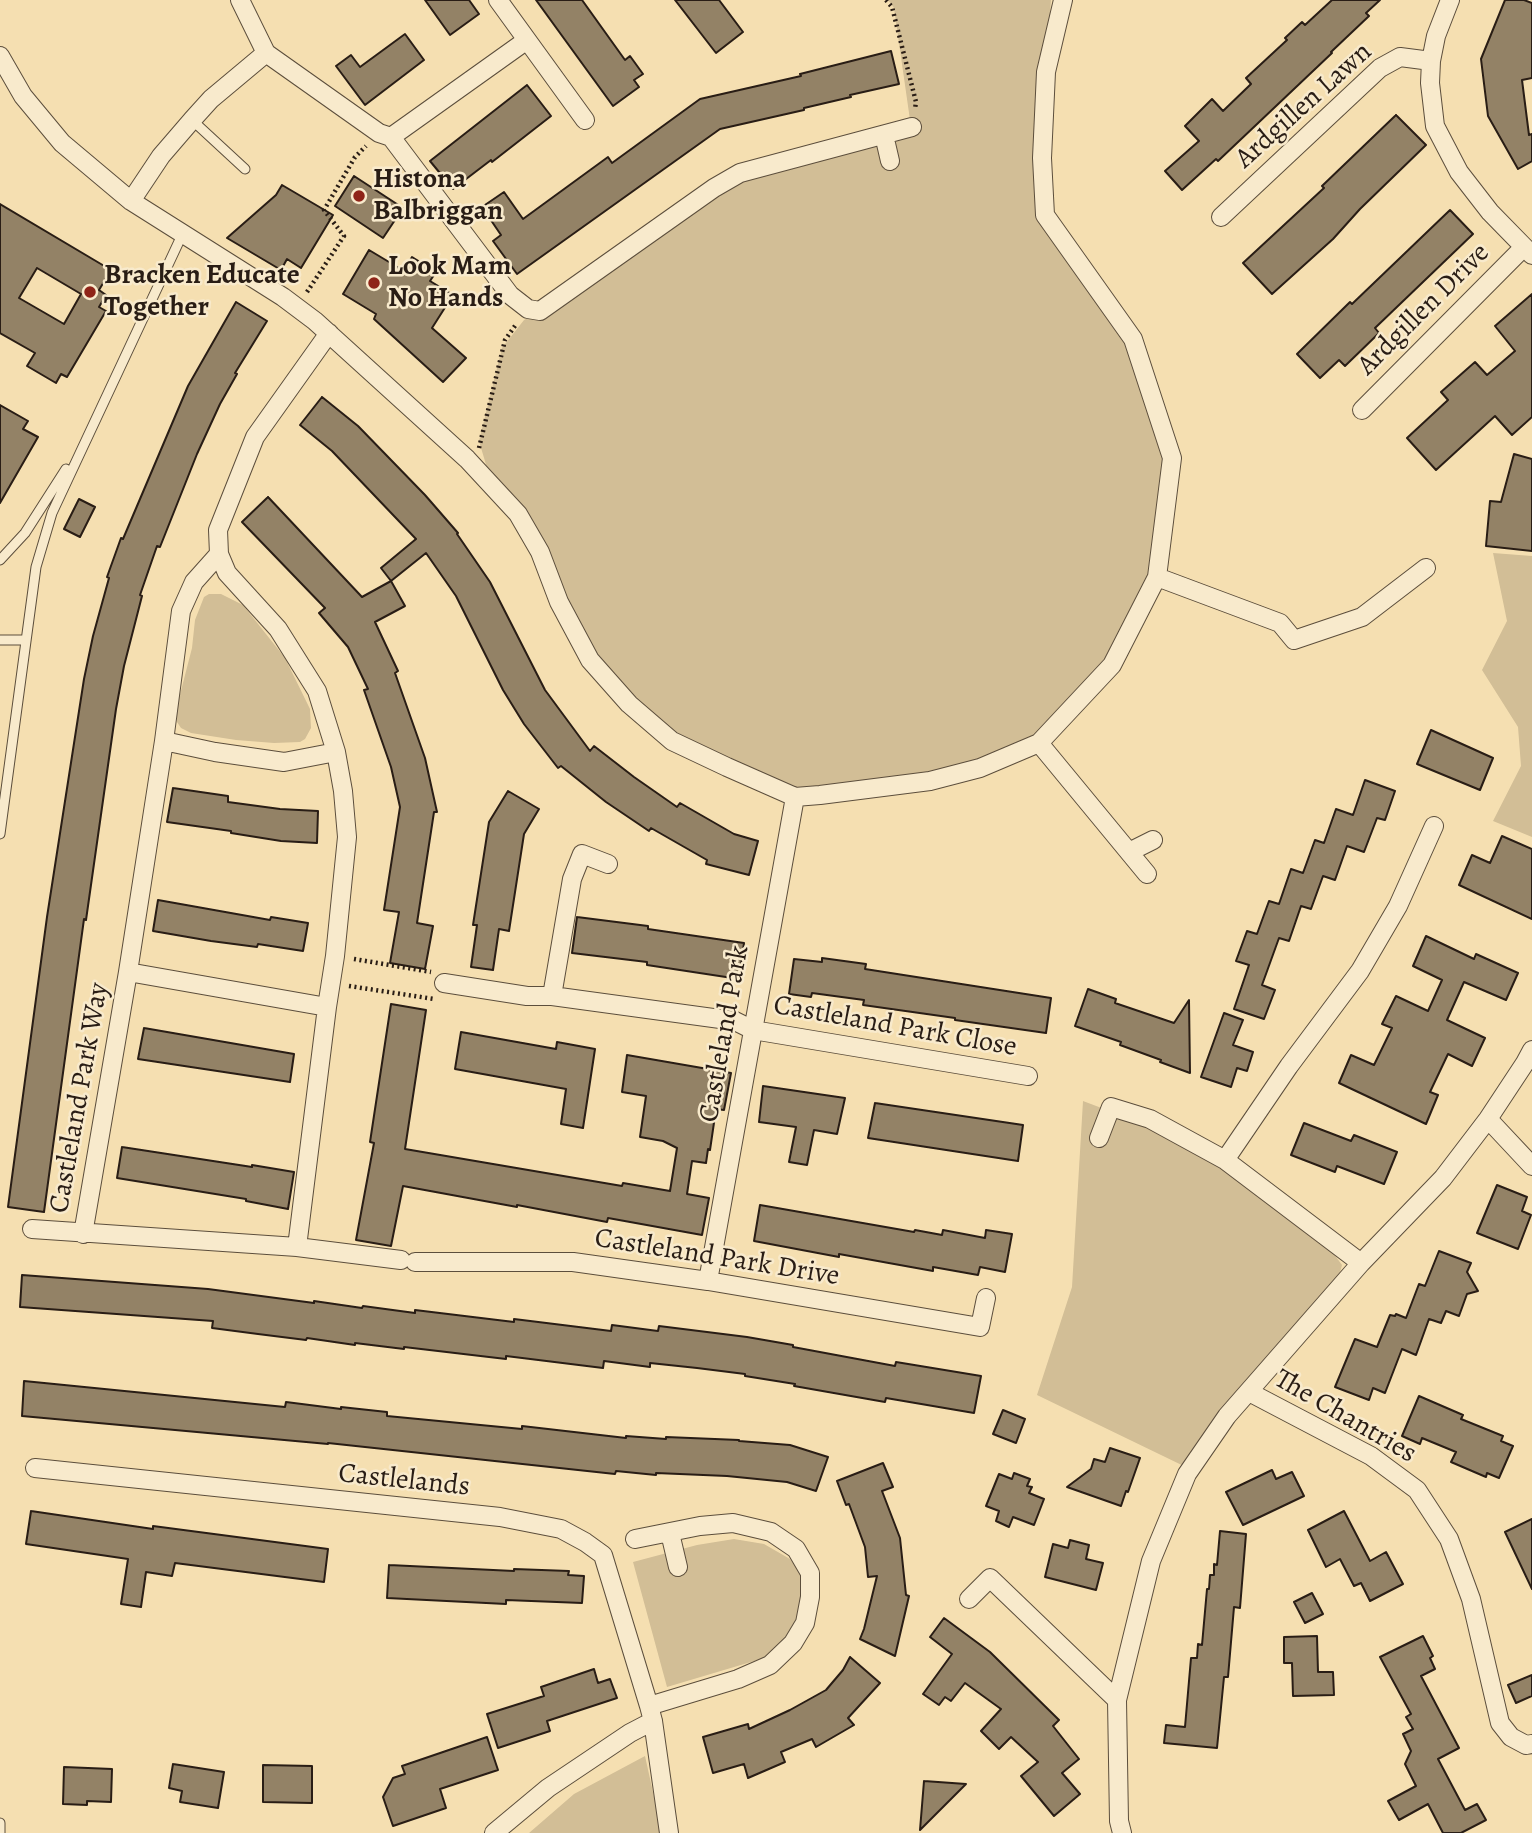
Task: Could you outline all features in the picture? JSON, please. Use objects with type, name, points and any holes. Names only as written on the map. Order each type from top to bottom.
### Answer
[{"type":"street","points":[[240,0],[266,52],[385,135],[510,295],[528,309],[540,311],[714,188],[740,173],[912,127]]},
{"type":"street","points":[[498,0],[585,120]]},
{"type":"street","points":[[0,56],[23,96],[62,143],[131,201],[297,307],[367,366],[467,458],[518,514],[540,552],[559,602],[590,660],[629,704],[672,741],[795,797],[930,781],[979,768],[1039,743],[1112,665],[1157,577],[1172,458],[1133,339],[1045,215],[1042,158],[1046,72],[1063,0]]},
{"type":"street","points":[[1450,0],[1436,36],[1431,61],[1430,83],[1436,126],[1459,172],[1490,212],[1528,251]]},
{"type":"street","points":[[385,135],[527,40]]},
{"type":"street","points":[[131,201],[161,156],[211,99],[266,52]]},
{"type":"street","name":"Ardgillen Lawn","points":[[1221,217],[1380,68],[1400,57],[1431,61]]},
{"type":"street","points":[[884,135],[890,161]]},
{"type":"street","name":"Ardgillen Drive","points":[[1362,410],[1528,251]]},
{"type":"street","points":[[297,1247],[335,957],[347,837],[343,791],[336,751],[317,691],[278,629],[227,573],[219,554],[218,530],[255,437],[329,333]]},
{"type":"street","name":"Castleland Park Way","points":[[83,1234],[128,972],[181,611],[194,583],[219,554]]},
{"type":"street","points":[[1157,577],[1280,623],[1294,640],[1362,617],[1426,568]]},
{"type":"street","points":[[164,741],[284,762],[336,751]]},
{"type":"street","points":[[1039,743],[1147,874]]},
{"type":"street","name":"Castleland Park","points":[[708,1281],[795,797]]},
{"type":"street","points":[[1225,1160],[1289,1066],[1360,971],[1398,906],[1434,826]]},
{"type":"street","points":[[1129,852],[1153,840]]},
{"type":"street","points":[[552,996],[572,879],[582,854],[608,864]]},
{"type":"street","name":"Castleland Park Way","points":[[128,972],[327,1007]]},
{"type":"street","name":"Castleland Park Close","points":[[451,984],[735,1021],[753,1030],[1028,1076]]},
{"type":"street","name":"The Chantries","points":[[1122,1833],[1119,1821],[1117,1700],[1150,1561],[1187,1474],[1227,1416],[1360,1263],[1443,1178],[1488,1119],[1532,1050]]},
{"type":"street","points":[[1099,1138],[1111,1107],[1150,1119],[1225,1160],[1360,1263]]},
{"type":"street","points":[[1488,1119],[1532,1166]]},
{"type":"street","name":"Castleland Park Way","points":[[32,1229],[297,1247],[408,1261]]},
{"type":"street","name":"Castleland Park Drive","points":[[408,1261],[573,1262],[708,1281],[980,1327],[986,1298]]},
{"type":"street","name":"The Chantries","points":[[1249,1392],[1371,1456],[1417,1490],[1449,1539],[1471,1598],[1500,1723],[1511,1737],[1526,1745],[1532,1744]]},
{"type":"street","name":"Castlelands","points":[[34,1468],[500,1517],[561,1529],[585,1542],[603,1555],[651,1713],[669,1833]]},
{"type":"street","points":[[494,1833],[548,1788],[630,1733],[651,1713],[770,1665],[793,1643],[805,1623],[810,1597],[810,1573],[796,1549],[771,1532],[733,1523],[700,1526],[635,1539]]},
{"type":"street","points":[[670,1533],[678,1567]]},
{"type":"street","points":[[969,1599],[990,1577],[1117,1700]]},
{"type":"lane","points":[[192,120],[245,169]]},
{"type":"lane","points":[[0,834],[36,567],[52,513],[182,235]]},
{"type":"lane","points":[[0,560],[25,533],[87,435]]},
{"type":"lane","points":[[0,640],[26,640]]},
{"type":"lane","points":[[0,1824],[0,1833]]},
{"type":"path","points":[[886,0],[892,8],[916,102],[912,127]]},
{"type":"path","points":[[297,307],[344,236],[324,209],[355,157],[385,135]]},
{"type":"path","points":[[467,458],[480,447],[505,340],[528,309]]},
{"type":"path","points":[[331,984],[455,1003],[451,984],[443,974],[335,957]]},
{"type":"shaded area","points":[[888,0],[1051,0],[1046,72],[1045,215],[1133,339],[1172,458],[1157,577],[1112,665],[1039,743],[980,768],[795,790],[672,741],[590,660],[487,468],[479,441],[502,348],[524,320],[714,188],[911,127],[894,8]]},
{"type":"shaded area","points":[[1493,553],[1532,556],[1532,837],[1493,821],[1521,766],[1518,727],[1482,670],[1507,621]]},
{"type":"shaded area","points":[[221,594],[243,605],[285,658],[310,709],[311,728],[305,739],[300,742],[274,743],[236,740],[191,733],[181,728],[177,722],[176,710],[192,648],[195,620],[204,597]]},
{"type":"shaded area","points":[[1083,1101],[1165,1132],[1237,1174],[1328,1246],[1342,1265],[1337,1284],[1192,1470],[1037,1395],[1072,1287]]},
{"type":"shaded area","points":[[734,1539],[764,1544],[790,1559],[804,1576],[807,1592],[790,1641],[771,1656],[667,1687],[633,1562],[697,1545]]},
{"type":"shaded area","points":[[645,1756],[662,1833],[529,1833],[574,1794]]},
{"type":"building","points":[[425,0],[469,0],[479,14],[450,35]]},
{"type":"building","points":[[536,0],[582,0],[625,60],[630,56],[643,74],[634,80],[639,87],[613,106]]},
{"type":"building","points":[[675,0],[719,0],[743,32],[716,53]]},
{"type":"building","points":[[1332,0],[1380,0],[1366,13],[1369,16],[1332,53],[1218,161],[1216,159],[1182,190],[1165,171],[1199,141],[1185,126],[1212,99],[1223,111],[1251,84],[1246,78],[1287,40],[1285,38],[1302,22],[1305,25]]},
{"type":"building","points":[[1505,0],[1532,3],[1532,78],[1522,80],[1529,135],[1532,134],[1532,161],[1518,169],[1488,116],[1481,59]]},
{"type":"building","points":[[405,34],[424,60],[365,105],[336,66],[351,55],[360,67]]},
{"type":"building","points":[[891,51],[899,84],[720,129],[517,274],[493,241],[501,235],[482,207],[504,192],[523,219],[608,157],[612,163],[700,99],[801,76],[800,74]]},
{"type":"building","points":[[527,85],[551,116],[453,189],[430,161]]},
{"type":"building","points":[[1396,115],[1426,145],[1333,239],[1272,294],[1243,263],[1324,188],[1322,186]]},
{"type":"building","points":[[354,176],[403,208],[383,238],[335,206]]},
{"type":"building","points":[[282,185],[333,215],[301,268],[287,259],[281,270],[227,238],[276,195]]},
{"type":"building","name":"Bracken Educate Together","points":[[0,204],[111,270],[99,290],[106,295],[99,307],[106,311],[67,377],[61,374],[56,383],[27,366],[35,353],[0,333]],"holes":[[[37,268],[81,294],[64,324],[19,298]]]},
{"type":"building","points":[[1450,210],[1473,234],[1375,328],[1379,333],[1345,366],[1339,360],[1320,378],[1297,354]]},
{"type":"building","points":[[369,250],[404,271],[412,257],[436,272],[430,281],[453,295],[432,328],[466,358],[443,382],[374,319],[376,314],[343,294]]},
{"type":"building","points":[[1532,294],[1532,417],[1512,435],[1495,416],[1436,470],[1407,438],[1448,400],[1441,392],[1475,362],[1487,375],[1515,351],[1495,326]]},
{"type":"building","points":[[236,302],[267,321],[235,373],[237,374],[197,454],[160,547],[157,546],[140,595],[142,596],[124,666],[86,920],[84,919],[44,1212],[8,1207],[47,917],[84,679],[109,578],[107,577],[121,538],[123,539],[188,386]]},
{"type":"building","points":[[322,397],[358,426],[458,533],[490,582],[545,690],[590,751],[594,746],[677,807],[680,803],[734,834],[758,841],[749,875],[706,864],[707,860],[651,828],[649,831],[606,802],[561,766],[558,768],[524,724],[503,690],[456,596],[426,553],[391,581],[381,568],[416,539],[332,451],[300,425]]},
{"type":"building","points":[[0,405],[28,421],[23,429],[38,437],[0,503]]},
{"type":"building","points":[[1514,454],[1532,459],[1532,551],[1486,546],[1490,501],[1501,502]]},
{"type":"building","points":[[268,497],[362,597],[391,581],[405,606],[375,622],[398,671],[395,673],[425,758],[437,812],[434,812],[417,923],[433,926],[425,969],[390,963],[399,912],[384,910],[400,807],[391,767],[364,690],[368,689],[348,647],[319,613],[325,608],[242,522]]},
{"type":"building","points":[[79,499],[95,507],[80,537],[64,529]]},
{"type":"building","points":[[1431,730],[1493,758],[1480,790],[1417,764]]},
{"type":"building","points":[[1365,780],[1395,791],[1385,820],[1377,818],[1364,852],[1347,846],[1335,880],[1323,876],[1311,909],[1301,906],[1289,941],[1279,938],[1262,985],[1275,990],[1264,1019],[1234,1009],[1249,965],[1236,961],[1247,931],[1257,934],[1269,901],[1279,904],[1291,869],[1303,873],[1315,840],[1324,843],[1336,809],[1353,815]]},
{"type":"building","points":[[173,788],[228,796],[228,802],[318,811],[317,843],[281,841],[167,822]]},
{"type":"building","points":[[508,791],[539,809],[524,834],[509,931],[499,929],[493,970],[471,967],[477,925],[473,925],[489,822]]},
{"type":"building","points":[[1502,836],[1532,849],[1532,919],[1459,885],[1472,855],[1490,863]]},
{"type":"building","points":[[158,900],[270,920],[271,917],[308,923],[303,951],[211,941],[153,931]]},
{"type":"building","points":[[577,917],[744,943],[739,979],[647,965],[647,962],[572,953]]},
{"type":"building","points":[[1426,936],[1474,959],[1476,954],[1518,973],[1506,1000],[1464,982],[1447,1020],[1485,1038],[1472,1066],[1448,1054],[1430,1092],[1438,1095],[1426,1124],[1339,1083],[1351,1055],[1374,1065],[1392,1028],[1382,1024],[1396,996],[1428,1011],[1442,980],[1413,966]]},
{"type":"building","points":[[822,958],[866,964],[865,969],[1051,998],[1046,1033],[863,1005],[864,1000],[812,993],[811,997],[789,994],[794,959],[822,962]]},
{"type":"building","points":[[1088,989],[1116,999],[1115,1003],[1174,1023],[1189,1000],[1190,1073],[1120,1045],[1121,1042],[1075,1026]]},
{"type":"building","points":[[391,1004],[426,1010],[405,1149],[622,1186],[623,1183],[670,1191],[677,1148],[663,1141],[640,1137],[646,1096],[622,1092],[627,1055],[731,1073],[724,1110],[716,1109],[706,1163],[692,1161],[687,1194],[709,1198],[702,1235],[608,1218],[607,1222],[403,1186],[391,1246],[356,1240],[374,1143],[370,1142]]},
{"type":"building","points":[[1224,1013],[1243,1020],[1233,1045],[1253,1052],[1247,1071],[1237,1068],[1231,1087],[1201,1077]]},
{"type":"building","points":[[144,1028],[294,1054],[290,1082],[138,1059]]},
{"type":"building","points":[[461,1032],[556,1049],[557,1042],[595,1049],[583,1128],[561,1124],[566,1089],[455,1069]]},
{"type":"building","points":[[763,1086],[845,1098],[837,1134],[814,1130],[807,1165],[789,1162],[796,1127],[759,1122]]},
{"type":"building","points":[[875,1103],[1023,1125],[1018,1161],[868,1138]]},
{"type":"building","points":[[1304,1123],[1351,1141],[1354,1135],[1397,1152],[1384,1184],[1337,1166],[1335,1172],[1291,1155]]},
{"type":"building","points":[[122,1147],[294,1172],[288,1209],[246,1199],[117,1178]]},
{"type":"building","points":[[1497,1185],[1527,1197],[1522,1211],[1531,1215],[1518,1249],[1477,1233]]},
{"type":"building","points":[[760,1205],[914,1232],[942,1235],[943,1230],[985,1238],[986,1230],[1012,1234],[1005,1272],[980,1267],[978,1275],[933,1267],[933,1271],[754,1241]]},
{"type":"building","points":[[1439,1251],[1471,1263],[1467,1272],[1478,1291],[1467,1294],[1459,1316],[1446,1311],[1441,1323],[1429,1319],[1416,1355],[1402,1349],[1385,1393],[1373,1388],[1369,1400],[1335,1387],[1355,1339],[1377,1347],[1390,1315],[1406,1318],[1419,1284],[1425,1286]]},
{"type":"building","points":[[22,1275],[208,1289],[314,1303],[415,1313],[415,1310],[514,1322],[514,1319],[611,1331],[612,1325],[658,1331],[659,1326],[747,1337],[895,1366],[896,1362],[981,1376],[974,1413],[886,1398],[885,1402],[794,1386],[795,1384],[745,1374],[697,1368],[650,1363],[650,1367],[604,1361],[603,1368],[506,1356],[506,1359],[404,1347],[306,1340],[212,1328],[213,1321],[20,1307]]},
{"type":"building","points":[[24,1381],[285,1407],[286,1402],[341,1407],[387,1412],[387,1416],[522,1429],[522,1426],[626,1438],[739,1440],[790,1445],[828,1457],[816,1491],[787,1482],[727,1476],[656,1475],[616,1471],[615,1474],[328,1443],[22,1416]]},
{"type":"building","points":[[1419,1396],[1463,1415],[1461,1419],[1503,1436],[1501,1441],[1513,1446],[1499,1478],[1487,1473],[1486,1477],[1451,1462],[1456,1452],[1422,1438],[1420,1444],[1402,1436]]},
{"type":"building","points":[[1003,1410],[1025,1419],[1016,1443],[993,1434]]},
{"type":"building","points":[[1110,1448],[1140,1458],[1121,1506],[1067,1487],[1091,1469],[1094,1459],[1105,1462]]},
{"type":"building","points":[[883,1463],[893,1487],[882,1491],[900,1538],[906,1595],[909,1596],[895,1656],[860,1639],[877,1576],[868,1577],[865,1547],[837,1481]]},
{"type":"building","points":[[1272,1470],[1276,1479],[1292,1472],[1304,1496],[1243,1525],[1226,1492]]},
{"type":"building","points":[[1014,1473],[1030,1479],[1027,1486],[1032,1487],[1029,1493],[1044,1499],[1034,1525],[1013,1517],[1009,1527],[996,1521],[999,1511],[986,1506],[999,1474],[1012,1479]]},
{"type":"building","points":[[31,1511],[153,1529],[153,1526],[328,1549],[324,1582],[175,1563],[172,1576],[146,1572],[141,1607],[121,1604],[128,1559],[26,1544]]},
{"type":"building","points":[[1344,1511],[1370,1561],[1386,1552],[1403,1584],[1370,1601],[1361,1583],[1354,1586],[1340,1559],[1326,1567],[1308,1530]]},
{"type":"building","points":[[1532,1519],[1532,1589],[1505,1532]]},
{"type":"building","points":[[1220,1531],[1246,1534],[1240,1608],[1234,1607],[1228,1677],[1224,1677],[1217,1748],[1164,1743],[1166,1725],[1185,1727],[1191,1658],[1197,1658],[1198,1644],[1202,1645],[1207,1589],[1210,1575],[1214,1575],[1214,1564],[1217,1565]]},
{"type":"building","points":[[1070,1540],[1089,1545],[1086,1559],[1103,1563],[1096,1590],[1045,1577],[1053,1544],[1068,1548]]},
{"type":"building","points":[[389,1565],[569,1571],[568,1575],[584,1576],[582,1603],[506,1600],[506,1604],[387,1598]]},
{"type":"building","points":[[1312,1593],[1323,1614],[1305,1623],[1294,1602]]},
{"type":"building","points":[[944,1618],[990,1652],[1059,1720],[1053,1726],[1079,1759],[1062,1773],[1080,1794],[1054,1816],[1021,1776],[1038,1762],[1011,1737],[999,1749],[981,1731],[1001,1709],[965,1683],[951,1701],[945,1697],[939,1705],[923,1694],[952,1654],[930,1637]]},
{"type":"building","points":[[1317,1636],[1318,1672],[1333,1672],[1334,1695],[1293,1696],[1292,1663],[1284,1663],[1284,1637]]},
{"type":"building","points":[[1423,1636],[1433,1656],[1430,1658],[1435,1669],[1421,1676],[1459,1748],[1438,1759],[1465,1810],[1477,1804],[1486,1820],[1461,1833],[1443,1833],[1428,1804],[1399,1820],[1388,1801],[1416,1786],[1405,1764],[1411,1751],[1403,1734],[1413,1729],[1406,1717],[1411,1714],[1380,1657]]},
{"type":"building","points":[[850,1657],[880,1683],[848,1718],[854,1725],[816,1747],[812,1739],[781,1752],[785,1762],[748,1778],[744,1764],[713,1773],[703,1737],[748,1724],[749,1729],[790,1710],[826,1690]]},
{"type":"building","points":[[594,1669],[598,1683],[610,1679],[617,1698],[547,1721],[550,1731],[498,1748],[487,1714],[544,1696],[541,1687]]},
{"type":"building","points":[[1532,1675],[1532,1696],[1516,1703],[1508,1685]]},
{"type":"building","points":[[487,1737],[498,1770],[440,1789],[446,1808],[393,1826],[383,1797],[393,1778],[405,1774],[402,1766]]},
{"type":"building","points":[[173,1764],[224,1772],[218,1808],[180,1802],[182,1791],[169,1788]]},
{"type":"building","points":[[263,1765],[312,1766],[312,1803],[263,1802]]},
{"type":"building","points":[[64,1767],[112,1769],[111,1802],[63,1804]]},
{"type":"building","points":[[924,1781],[966,1784],[920,1830]]},
{"type":"place","name":"Histona Balbriggan","points":[[359,196]]},
{"type":"place","name":"Look Mam No Hands","points":[[374,283]]},
{"type":"place","name":"Bracken Educate Together","points":[[90,292]]}]
